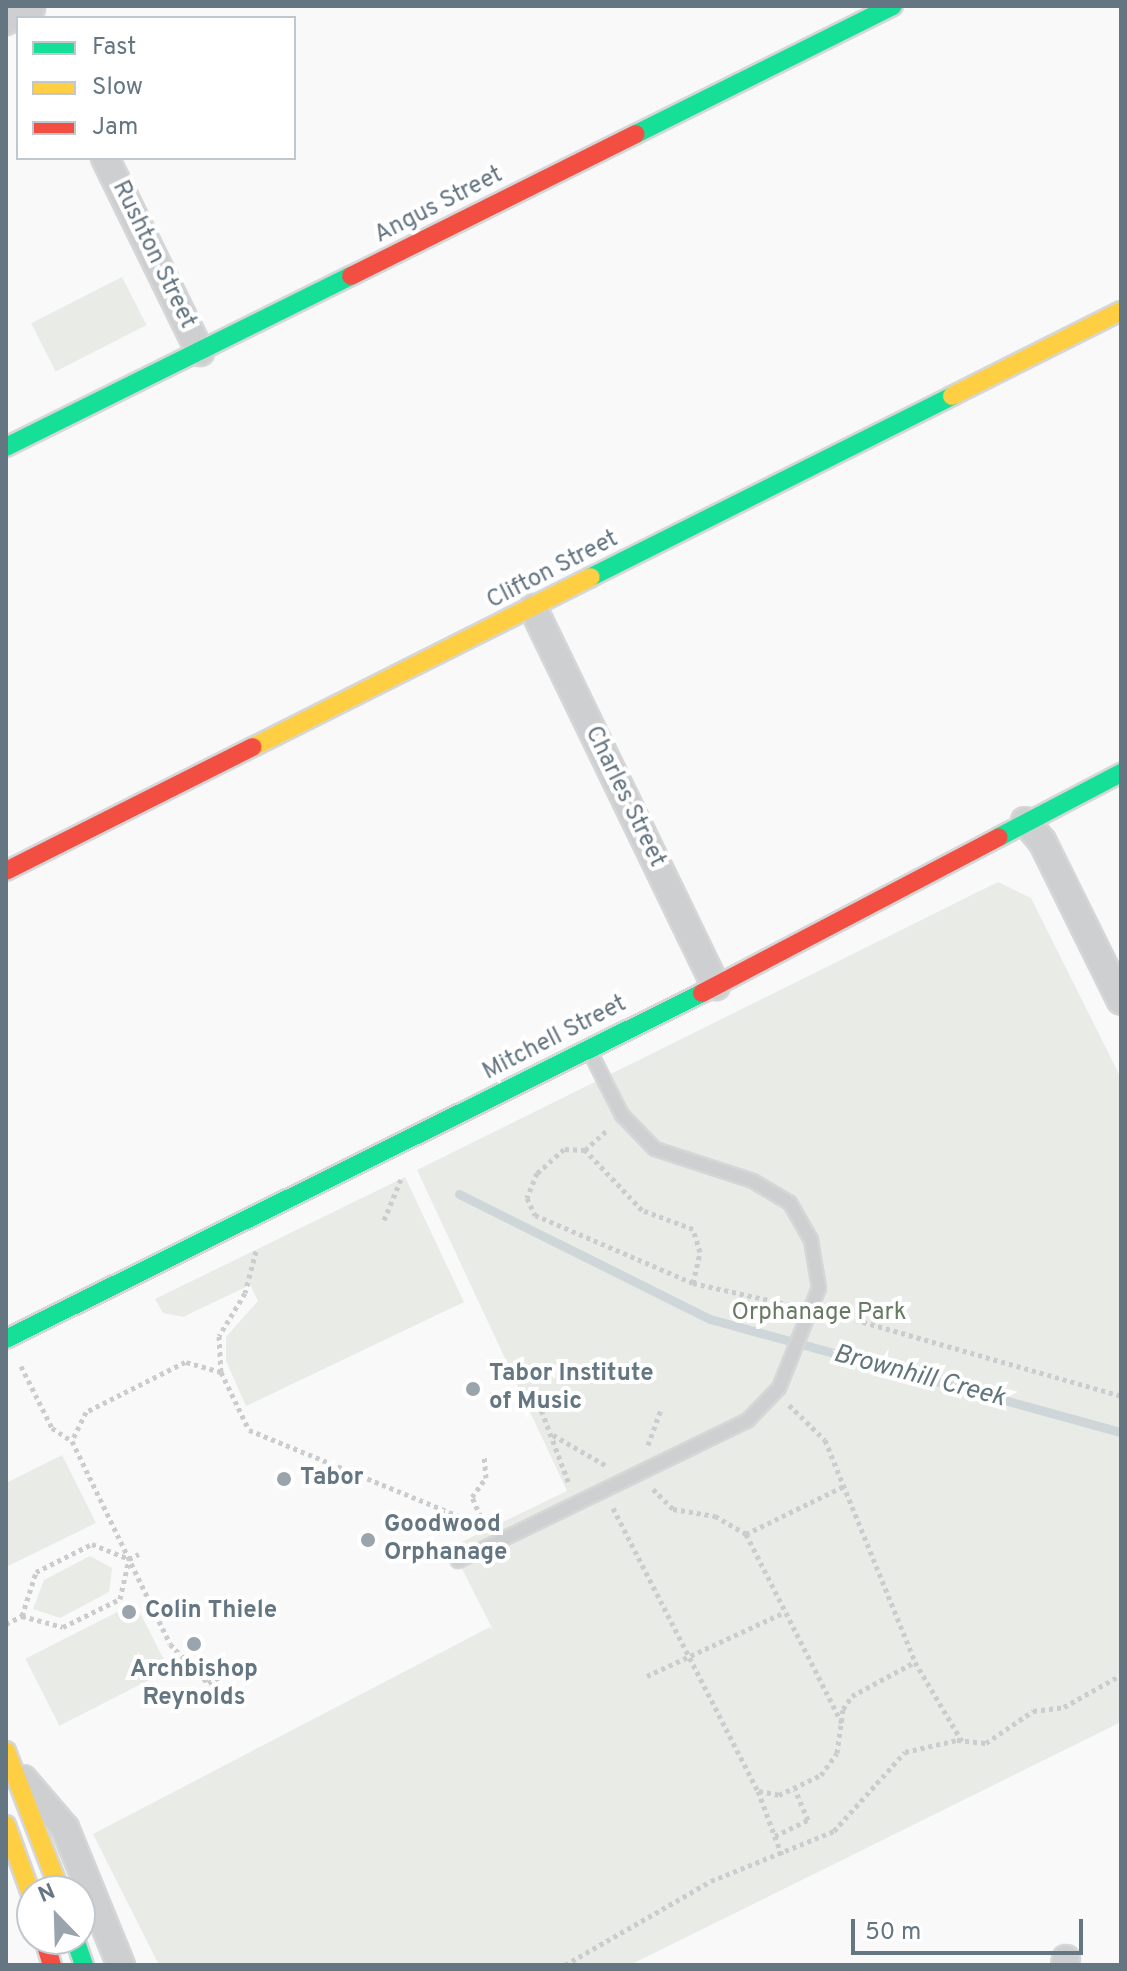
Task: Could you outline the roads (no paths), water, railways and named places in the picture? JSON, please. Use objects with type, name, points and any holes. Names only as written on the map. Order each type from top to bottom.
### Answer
[{"type":"street","name":"Angus Street","points":[[6,447],[893,6]]},
{"type":"street","name":"Rushton Street","points":[[106,160],[200,352]]},
{"type":"street","name":"Clifton Street","points":[[6,871],[1121,311]]},
{"type":"street","name":"Charles Street","points":[[533,608],[716,986]]},
{"type":"street","name":"Mitchell Street","points":[[6,1339],[716,986],[1121,773]]},
{"type":"street","points":[[1025,821],[1042,841],[1121,1001]]},
{"type":"street","points":[[10,1759],[54,1875]]},
{"type":"street","points":[[10,1759],[65,1828],[121,1965]]},
{"type":"street","points":[[6,1825],[24,1875]]},
{"type":"lane","points":[[458,1561],[748,1420],[774,1394],[789,1368],[813,1307],[815,1254],[790,1203],[753,1181],[655,1149],[622,1115],[589,1050]]},
{"type":"waterway","name":"Brownhill Creek","points":[[459,1194],[710,1319],[1121,1432]]},
{"type":"place","name":"Tabor Institute of Music","points":[[473,1389]]},
{"type":"place","name":"Tabor","points":[[284,1479]]},
{"type":"place","name":"Goodwood Orphanage","points":[[368,1540]]},
{"type":"place","name":"Colin Thiele","points":[[129,1612]]},
{"type":"place","name":"Archbishop Reynolds","points":[[194,1644]]},
{"type":"park label","name":"Orphanage Park","points":[[819,1314]]}]
